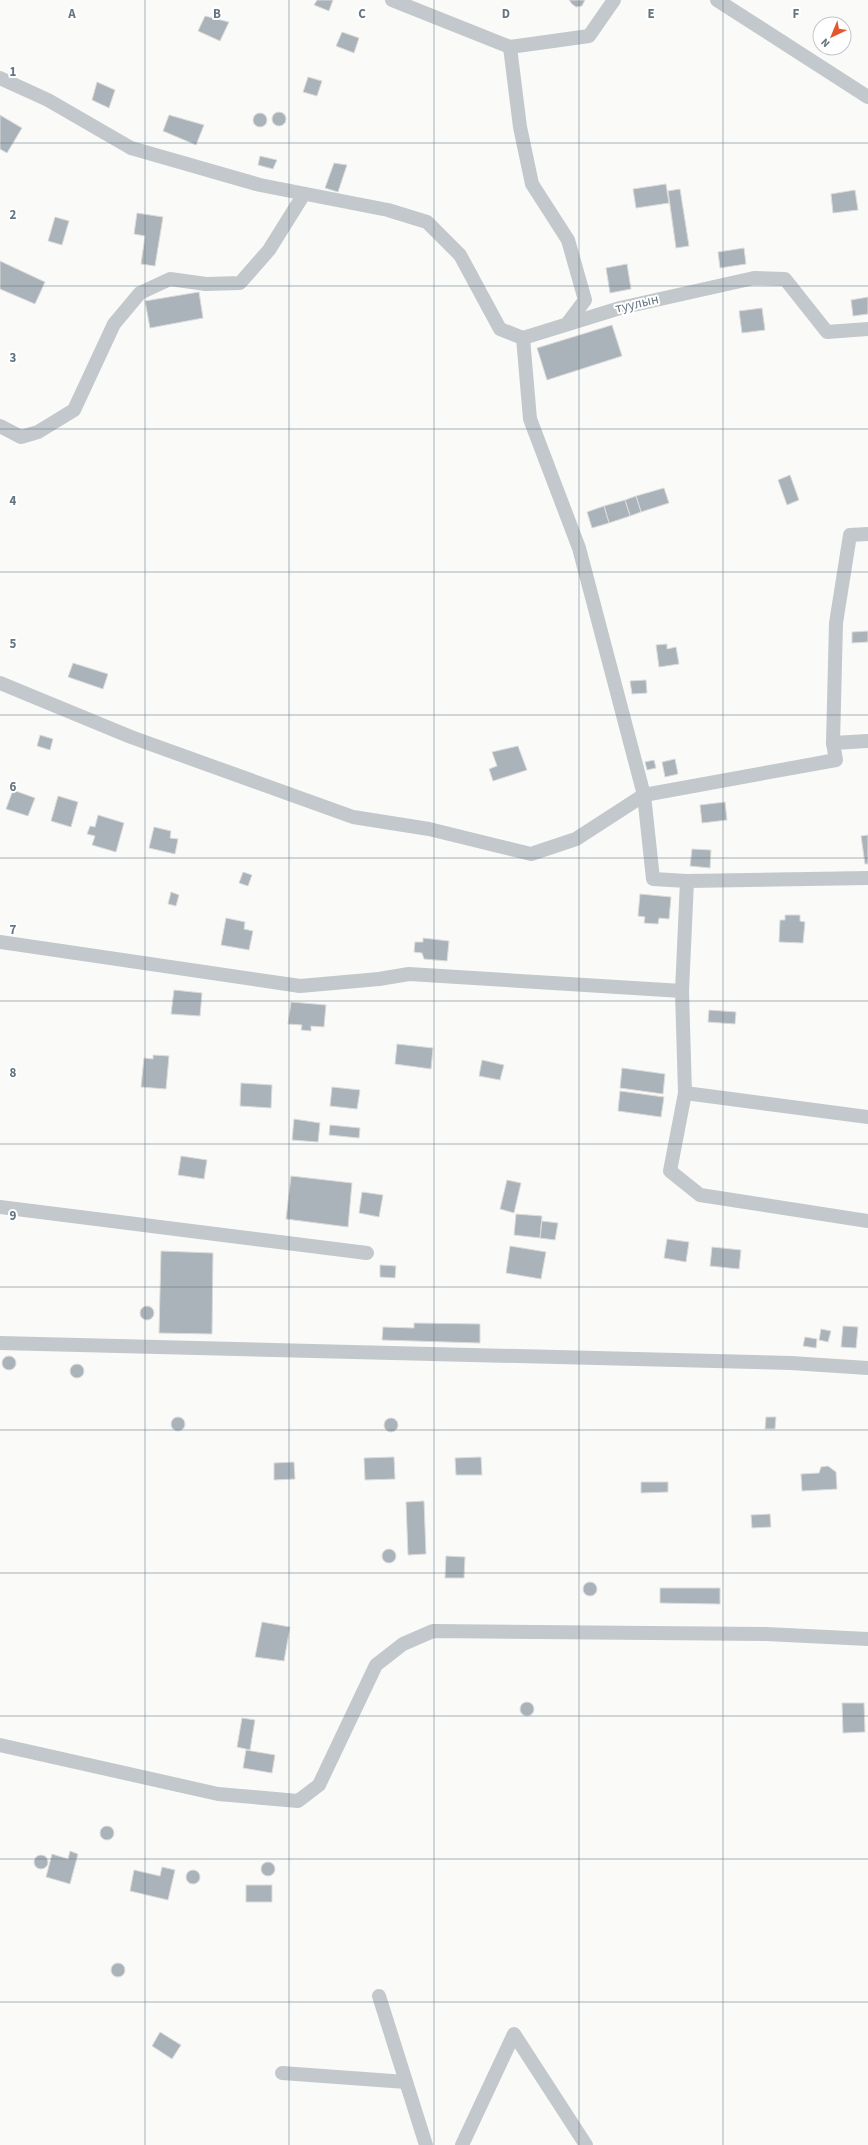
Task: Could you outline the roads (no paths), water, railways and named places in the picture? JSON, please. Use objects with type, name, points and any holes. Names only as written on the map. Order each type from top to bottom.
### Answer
[{"type":"street","points":[[392,0],[510,47],[589,36],[614,0]]},
{"type":"street","points":[[717,0],[868,97]]},
{"type":"street","points":[[510,47],[520,127],[532,184],[568,240],[585,300],[567,324]]},
{"type":"street","points":[[0,78],[48,100],[131,148],[260,185],[388,210],[427,222],[460,255],[500,329],[523,338],[530,419],[579,548],[644,795],[653,879],[687,881],[868,878]]},
{"type":"street","points":[[0,426],[21,437],[38,432],[74,410],[114,324],[140,293],[170,280],[206,284],[240,283],[269,250],[304,194]]},
{"type":"street","name":"туулын","points":[[523,338],[620,308],[754,278],[784,279],[827,332],[868,329]]},
{"type":"street","points":[[0,683],[131,737],[353,817],[429,829],[531,854],[576,839],[644,795],[836,760],[833,743],[836,623],[850,535],[868,534]]},
{"type":"street","points":[[833,743],[868,741]]},
{"type":"street","points":[[687,881],[682,991],[684,1093],[670,1171],[700,1195],[868,1221]]},
{"type":"street","points":[[0,942],[300,986],[379,979],[410,974],[682,991]]},
{"type":"street","points":[[684,1093],[868,1117]]},
{"type":"street","points":[[0,1207],[367,1253]]},
{"type":"street","points":[[0,1343],[791,1363],[868,1368]]},
{"type":"street","points":[[0,1745],[218,1794],[298,1801],[319,1785],[376,1665],[403,1644],[433,1630],[766,1634],[868,1639]]},
{"type":"street","points":[[379,1996],[426,2145]]},
{"type":"street","points":[[462,2145],[514,2034],[586,2145]]},
{"type":"street","points":[[282,2073],[406,2082]]}]
